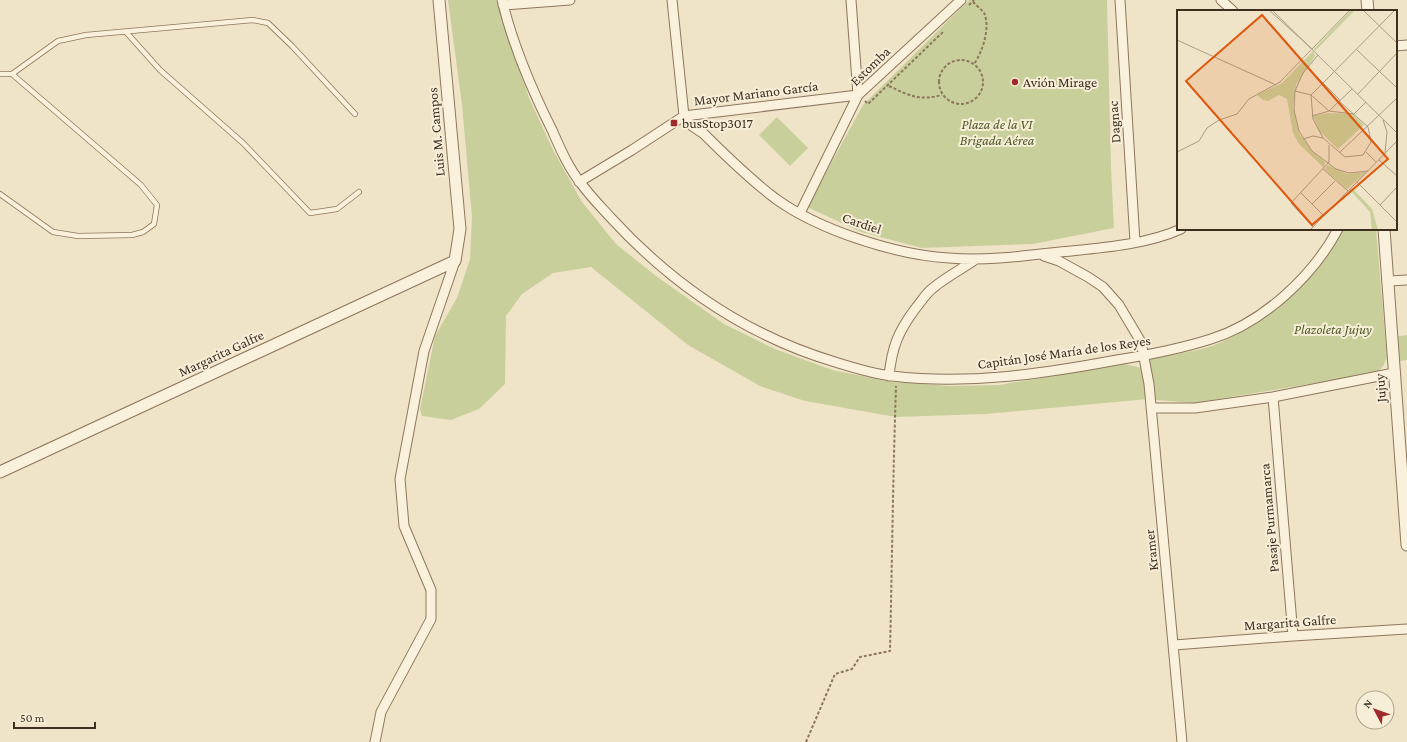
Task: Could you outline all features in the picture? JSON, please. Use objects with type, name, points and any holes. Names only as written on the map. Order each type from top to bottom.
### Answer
[{"type":"street","name":"Luis M. Campos","points":[[439,0],[460,229],[456,261]]},
{"type":"street","points":[[503,3],[570,0]]},
{"type":"street","points":[[672,0],[684,116]]},
{"type":"street","points":[[851,0],[858,95]]},
{"type":"street","name":"Estomba","points":[[800,213],[858,95],[961,0]]},
{"type":"street","name":"Dagnac","points":[[1120,0],[1135,242]]},
{"type":"street","points":[[1221,0],[1232,10]]},
{"type":"street","name":"Capitán José María de los Reyes","points":[[503,3],[517,53],[565,160],[579,182],[638,247],[684,286],[758,332],[788,346],[852,368],[893,376],[948,381],[995,378],[1143,355],[1213,339],[1258,316],[1299,283],[1319,260],[1337,230]]},
{"type":"street","points":[[1397,46],[1407,45]]},
{"type":"street","name":"Mayor Mariano García","points":[[579,182],[684,116],[858,95]]},
{"type":"street","name":"Cardiel","points":[[684,116],[692,126],[704,134],[766,190],[800,213],[861,239],[928,256],[976,259],[1025,256],[1135,242],[1163,237],[1180,230]]},
{"type":"street","name":"Jujuy","points":[[1384,230],[1407,545]]},
{"type":"street","name":"Kramer","points":[[1025,256],[1045,256],[1059,261],[1103,287],[1119,305],[1141,342],[1149,384],[1182,742]]},
{"type":"street","points":[[893,376],[891,356],[896,340],[903,326],[920,302],[931,289],[976,259]]},
{"type":"street","name":"Margarita Galfre","points":[[0,472],[456,261]]},
{"type":"street","points":[[374,742],[381,712],[431,619],[431,590],[404,526],[400,479],[424,350],[456,261]]},
{"type":"street","points":[[1389,282],[1407,280]]},
{"type":"street","points":[[1151,408],[1195,408],[1273,397],[1394,373]]},
{"type":"street","name":"Pasaje Purmamarca","points":[[1273,397],[1293,636]]},
{"type":"street","name":"Margarita Galfre","points":[[1174,645],[1407,629]]},
{"type":"lane","points":[[0,74],[12,74],[58,41],[86,35],[253,20],[268,23],[292,46],[355,114]]},
{"type":"lane","points":[[126,32],[160,70],[243,143],[310,213],[337,209],[359,192]]},
{"type":"lane","points":[[0,194],[53,232],[78,236],[132,235],[143,232],[154,224],[157,205],[141,185],[12,74]]},
{"type":"path","points":[[967,8],[974,1],[984,12],[986,20],[983,45],[974,64]]},
{"type":"path","points":[[858,95],[868,104],[889,86],[945,30]]},
{"type":"path","points":[[960,60],[974,64],[983,76],[984,85],[980,94],[977,98],[965,104],[956,104],[948,101],[942,95],[939,82],[943,69],[951,63],[960,60]]},
{"type":"path","points":[[889,86],[912,97],[927,98],[942,95]]},
{"type":"path","points":[[806,742],[835,674],[852,669],[860,657],[890,651],[893,577],[891,539],[893,376]]},
{"type":"green space","points":[[448,0],[496,0],[529,98],[553,150],[582,202],[616,244],[656,276],[724,324],[775,349],[832,370],[892,382],[951,386],[999,385],[1125,364],[1142,368],[1148,399],[986,414],[896,417],[805,401],[760,386],[688,345],[591,267],[553,273],[522,294],[506,316],[505,384],[479,409],[451,420],[422,416],[420,409],[435,336],[457,298],[470,259],[472,217],[462,105]]},
{"type":"green space","name":"Plaza de la VI Brigada Aérea","points":[[969,0],[1107,0],[1114,228],[1033,244],[922,248],[861,232],[807,207],[863,105]]},
{"type":"green space","points":[[777,117],[808,148],[790,166],[759,135]]},
{"type":"green space","name":"Plazoleta Jujuy","points":[[1342,230],[1376,230],[1387,358],[1377,373],[1194,403],[1156,400],[1153,395],[1148,361],[1153,358],[1188,352],[1214,345],[1247,328],[1263,318],[1302,285],[1334,245]]},
{"type":"green space","points":[[1407,335],[1407,360],[1400,361],[1398,336]]},
{"type":"place","name":"Avión Mirage","points":[[1015,82]]},
{"type":"place","name":"busStop3017","points":[[674,123]]}]
